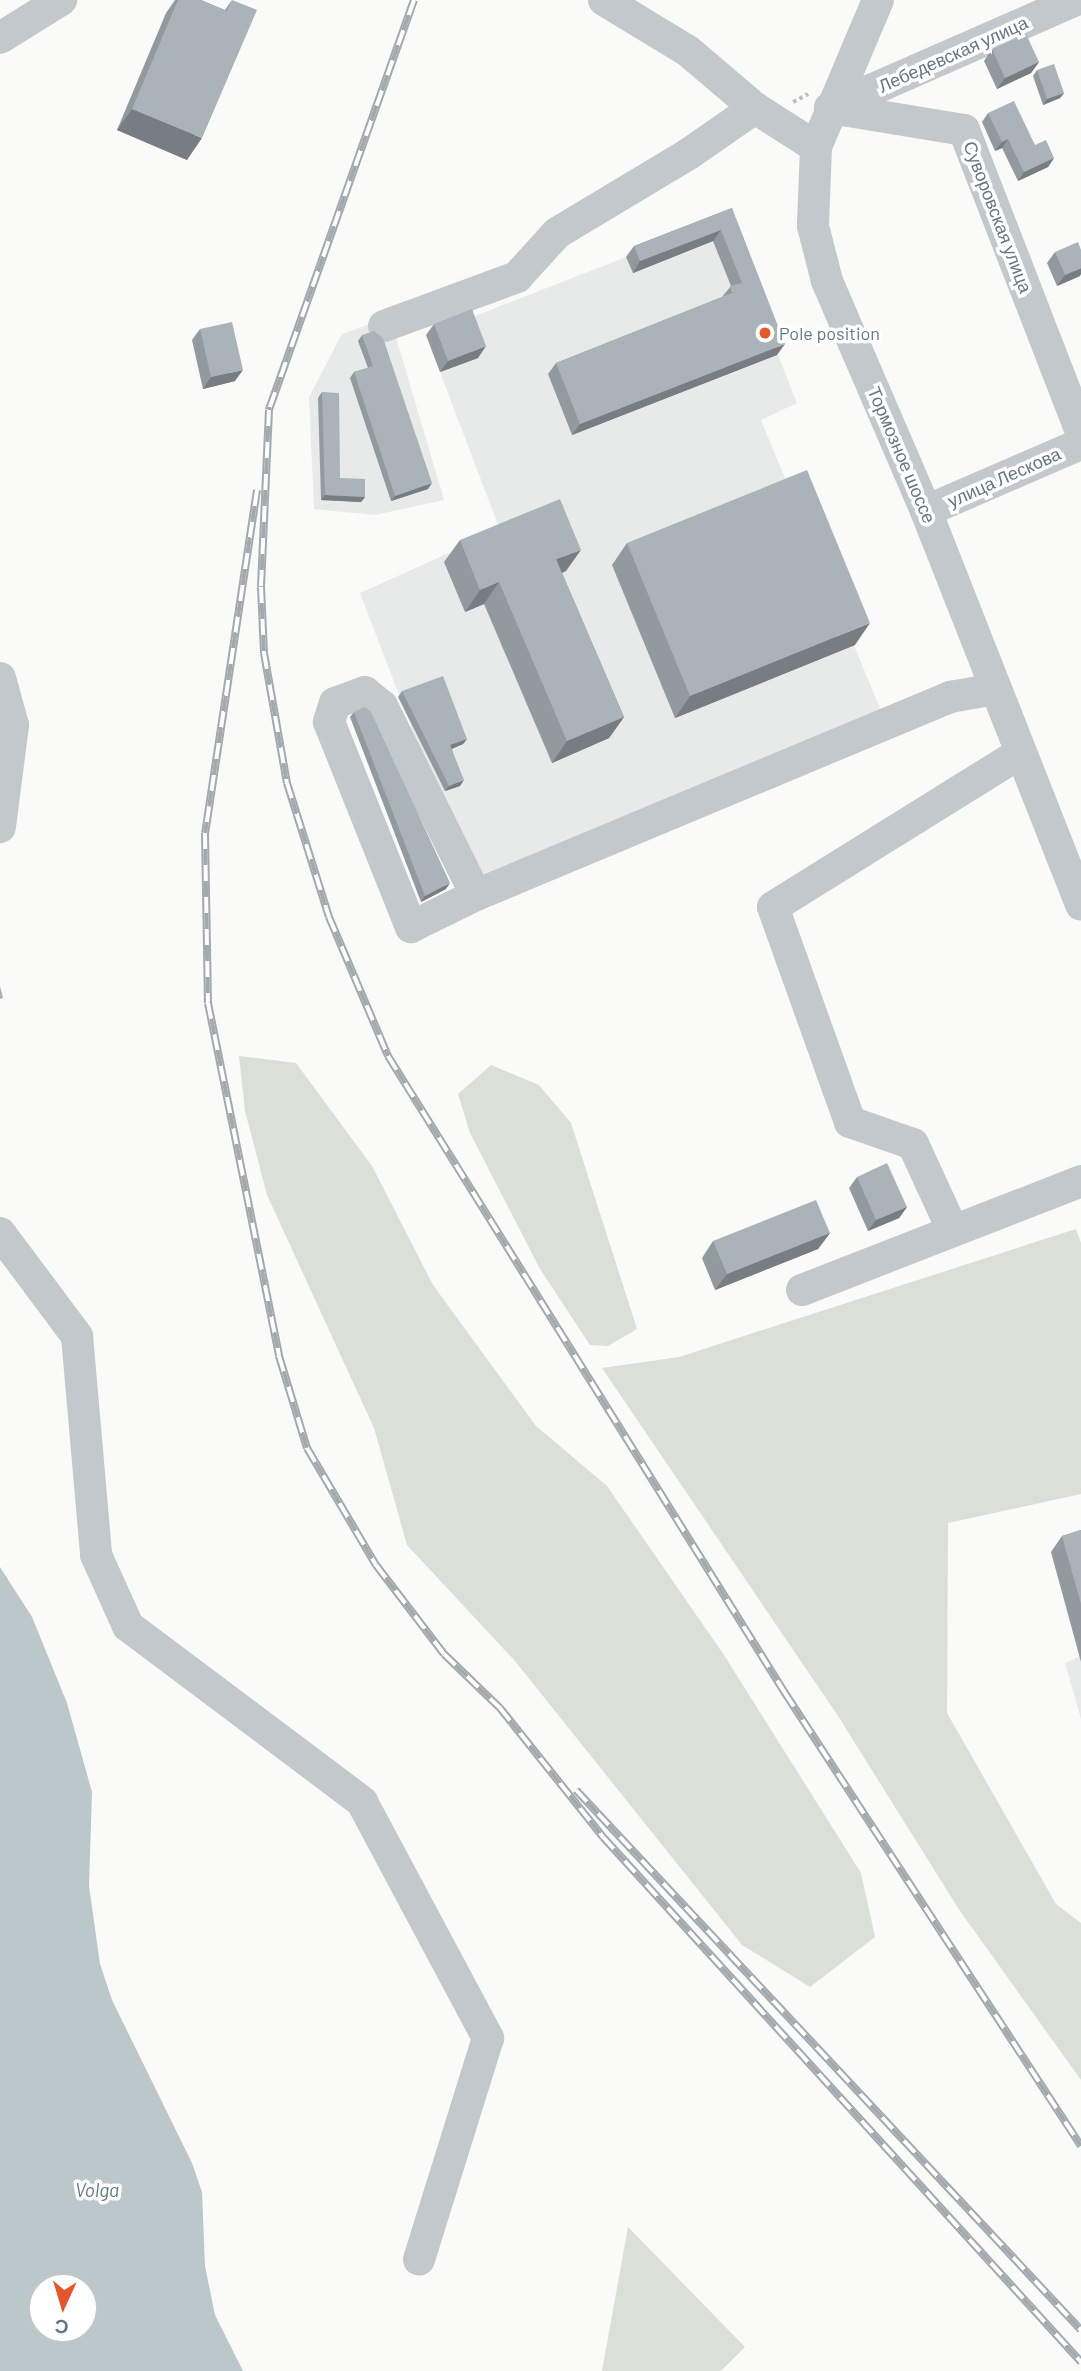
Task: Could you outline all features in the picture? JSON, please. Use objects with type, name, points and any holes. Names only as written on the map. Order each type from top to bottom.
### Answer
[{"type":"street","points":[[0,38],[61,0]]},
{"type":"street","points":[[604,0],[688,51],[755,108],[816,147]]},
{"type":"street","name":"Тормозное шоссе","points":[[878,0],[830,108],[816,147],[813,226],[827,281],[926,511],[1081,905]]},
{"type":"street","name":"Лебедевская улица","points":[[830,108],[1076,0]]},
{"type":"street","points":[[384,326],[517,277],[557,233],[690,153],[755,108]]},
{"type":"street","name":"Суворовская улица","points":[[830,108],[964,130],[1081,431]]},
{"type":"street","name":"улица Лескова","points":[[926,511],[1081,444]]},
{"type":"street","points":[[0,678],[13,725],[0,827]]},
{"type":"street","points":[[476,895],[382,706],[365,692],[335,703],[329,722],[411,926],[476,895],[950,697],[995,689]]},
{"type":"street","points":[[953,1231],[913,1144],[850,1122],[773,907],[1020,754]]},
{"type":"street","points":[[802,1290],[1081,1181]]},
{"type":"street","points":[[0,1233],[77,1336],[96,1555],[128,1626],[362,1802],[488,2038],[419,2259]]},
{"type":"shaded area","points":[[724,219],[797,403],[761,420],[881,711],[489,883],[437,794],[360,593],[500,530],[426,335]]},
{"type":"shaded area","points":[[390,317],[444,500],[375,515],[314,509],[309,397],[342,334]]},
{"type":"shaded area","points":[[239,1056],[296,1063],[372,1166],[433,1285],[536,1426],[607,1486],[724,1655],[861,1873],[875,1937],[810,1987],[742,1945],[515,1661],[407,1545],[374,1428],[267,1195],[245,1111]]},
{"type":"shaded area","points":[[491,1065],[539,1085],[571,1123],[637,1329],[608,1346],[590,1345],[540,1269],[470,1133],[458,1094]]},
{"type":"shaded area","points":[[1076,1229],[1081,1243],[1081,1494],[948,1523],[947,1713],[1056,1904],[1081,1923],[1081,2080],[960,1911],[838,1716],[602,1368],[679,1357]]},
{"type":"shaded area","points":[[1081,1540],[1081,1656],[1051,1552]]},
{"type":"shaded area","points":[[1081,1656],[1081,1719],[1065,1663]]},
{"type":"shaded area","points":[[628,2227],[745,2347],[721,2371],[602,2371]]},
{"type":"water","name":"Volga","points":[[0,1567],[32,1617],[67,1703],[92,1792],[89,1886],[100,1964],[112,2000],[192,2163],[202,2192],[205,2266],[215,2315],[243,2371],[0,2371]]},
{"type":"building","points":[[178,0],[201,0],[227,11],[232,0],[257,10],[202,138],[132,109]]},
{"type":"building","points":[[1026,34],[1039,62],[1005,78],[992,49]]},
{"type":"building","points":[[1054,64],[1064,93],[1047,99],[1037,70]]},
{"type":"building","points":[[1014,101],[1035,145],[1046,140],[1054,158],[1024,172],[1008,139],[1002,142],[988,113]]},
{"type":"building","points":[[732,208],[785,344],[580,424],[556,363],[732,293],[730,286],[742,283],[721,230],[640,261],[634,246]]},
{"type":"building","points":[[1078,242],[1081,268],[1065,275],[1055,252]]},
{"type":"building","points":[[472,309],[486,346],[448,361],[434,324]]},
{"type":"building","points":[[232,322],[243,370],[211,377],[200,329]]},
{"type":"building","points":[[374,331],[383,338],[432,483],[395,496],[354,372],[373,366],[362,335]]},
{"type":"building","points":[[322,392],[339,393],[340,478],[365,479],[365,497],[325,495]]},
{"type":"building","points":[[807,470],[870,623],[690,696],[627,543]]},
{"type":"building","points":[[560,499],[581,550],[556,559],[624,717],[567,741],[499,582],[480,590],[460,540]]},
{"type":"building","points":[[443,676],[467,739],[450,745],[464,780],[449,786],[402,691]]},
{"type":"building","points":[[365,707],[371,712],[450,883],[425,896],[354,712]]},
{"type":"building","points":[[887,1163],[907,1207],[876,1220],[857,1177]]},
{"type":"building","points":[[816,1200],[830,1233],[727,1274],[713,1241]]},
{"type":"building","points":[[1081,1530],[1081,1604],[1062,1536]]},
{"type":"railway","points":[[414,0],[269,410],[261,587],[264,653],[287,783],[329,917],[388,1056],[785,1693],[1081,2146]]},
{"type":"railway","points":[[257,490],[205,833],[208,1003],[279,1356],[307,1448],[376,1565],[444,1654],[500,1708],[603,1837],[1081,2362]]},
{"type":"railway","points":[[576,1790],[1081,2330]]},
{"type":"place","name":"Pole position","points":[[765,333]]}]
